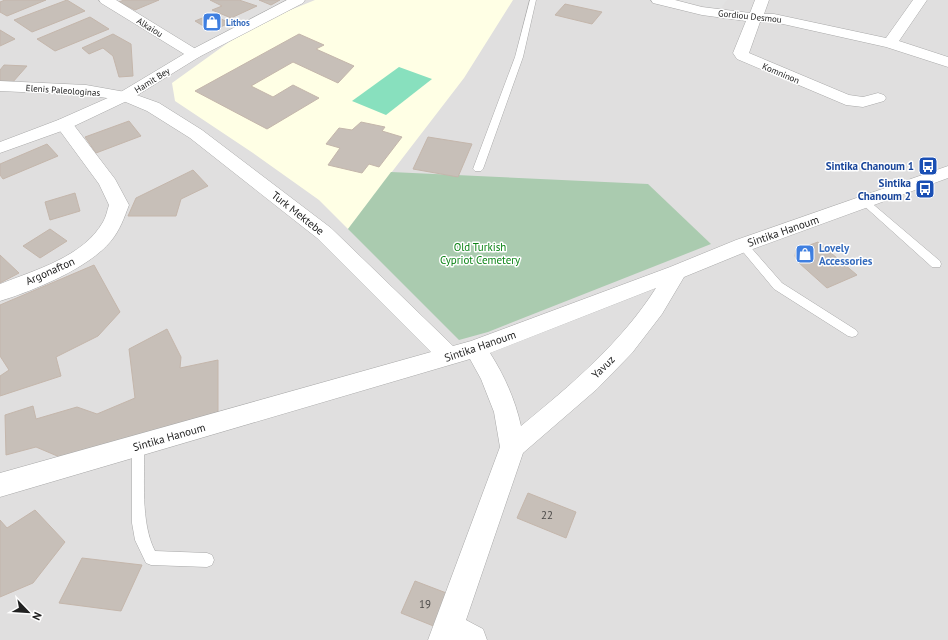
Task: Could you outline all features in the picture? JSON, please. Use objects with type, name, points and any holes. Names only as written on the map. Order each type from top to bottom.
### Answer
[{"type":"street","name":"Alkaiou","points":[[106,0],[194,54]]},
{"type":"street","name":"Hamit Bey","points":[[0,148],[64,124],[125,96],[194,54],[298,0]]},
{"type":"street","name":"Gordiou Desmou","points":[[658,0],[702,10],[754,18],[774,18],[890,43],[948,62]]},
{"type":"street","name":"Komninon","points":[[762,0],[741,52],[742,56],[846,100],[863,102],[878,98]]},
{"type":"street","points":[[890,43],[920,0]]},
{"type":"street","name":"Elenis Paleologinas","points":[[0,86],[86,90],[125,96]]},
{"type":"street","name":"Turk Mektebe","points":[[125,96],[153,107],[196,134],[324,233],[450,357]]},
{"type":"street","name":"Argonafton","points":[[0,293],[77,260],[99,243],[114,223],[119,205],[108,184],[64,124]]},
{"type":"street","name":"Sintika Hanoum","points":[[0,485],[475,349],[677,272],[743,245],[947,174]]},
{"type":"street","name":"Yavuz","points":[[513,447],[565,404],[603,369],[628,342],[654,309],[677,272]]},
{"type":"street","points":[[455,636],[513,447],[506,412],[492,376],[475,349]]},
{"type":"lane","points":[[478,169],[519,57],[533,0]]},
{"type":"lane","points":[[865,202],[936,264]]},
{"type":"lane","points":[[743,245],[778,286],[852,333]]},
{"type":"lane","points":[[138,445],[139,523],[142,540],[151,558],[208,560]]},
{"type":"shaded area","points":[[0,0],[948,0],[948,640],[0,640]]},
{"type":"shaded area","points":[[315,0],[513,0],[464,78],[348,229],[319,200],[253,153],[175,101],[172,83],[229,42],[288,11]]},
{"type":"shaded area","points":[[678,0],[727,0],[720,10]]},
{"type":"green space","points":[[399,67],[432,79],[386,115],[352,101]]},
{"type":"green space","name":"Old Turkish Cypriot Cemetery","points":[[391,172],[648,184],[711,244],[488,332],[459,340],[348,229]]},
{"type":"building","points":[[5,0],[46,0],[7,16],[0,12],[0,2]]},
{"type":"building","points":[[67,0],[85,11],[32,32],[14,20]]},
{"type":"building","points":[[124,0],[159,0],[135,10],[119,2]]},
{"type":"building","points":[[210,0],[239,0],[257,6],[231,18],[212,10],[222,6]]},
{"type":"building","points":[[259,0],[280,0],[271,5]]},
{"type":"building","points":[[565,4],[602,12],[592,24],[555,15]]},
{"type":"building","points":[[212,14],[229,23],[212,31],[195,21]]},
{"type":"building","points":[[90,17],[109,29],[55,51],[37,39]]},
{"type":"building","points":[[0,30],[15,39],[0,46]]},
{"type":"building","points":[[113,34],[131,44],[133,76],[119,77],[113,56],[103,48],[89,54],[82,48]]},
{"type":"building","points":[[299,34],[324,45],[316,49],[354,66],[338,83],[293,62],[251,86],[273,97],[293,85],[319,98],[267,129],[195,91]]},
{"type":"building","points":[[4,65],[27,66],[12,83],[0,83],[0,70]]},
{"type":"building","points":[[129,121],[141,136],[96,153],[85,137]]},
{"type":"building","points":[[361,122],[385,127],[382,131],[402,137],[379,167],[369,164],[362,173],[328,165],[340,148],[326,144],[339,128],[352,130]]},
{"type":"building","points":[[428,137],[472,144],[458,177],[413,169]]},
{"type":"building","points":[[47,144],[58,156],[3,179],[0,175],[0,164]]},
{"type":"building","points":[[193,170],[208,186],[181,199],[176,216],[128,216],[136,198]]},
{"type":"building","points":[[75,193],[80,211],[50,220],[45,202]]},
{"type":"building","points":[[50,229],[67,241],[40,258],[23,246]]},
{"type":"building","points":[[818,242],[857,275],[827,288],[798,262],[795,256],[796,250]]},
{"type":"building","points":[[0,255],[19,273],[0,283]]},
{"type":"building","points":[[94,265],[120,312],[98,336],[56,357],[61,376],[0,396],[0,376],[9,370],[0,356],[0,305]]},
{"type":"building","points":[[167,329],[181,357],[180,368],[218,360],[218,412],[62,458],[36,447],[6,455],[5,415],[33,406],[36,419],[77,407],[97,414],[135,398],[129,349]]},
{"type":"building","points":[[528,493],[576,512],[566,538],[517,518]]},
{"type":"building","points":[[35,510],[65,542],[33,583],[0,597],[0,520],[7,528]]},
{"type":"building","points":[[82,558],[142,565],[121,611],[59,603]]},
{"type":"building","points":[[415,581],[449,594],[436,627],[401,613]]},
{"type":"place","name":"Lithos","points":[[212,22]]},
{"type":"place","name":"Sintika Chanoum 1","points":[[928,166]]},
{"type":"place","name":"Sintika Chanoum 2","points":[[925,189]]},
{"type":"place","name":"Lovely Accessories","points":[[805,254]]}]
